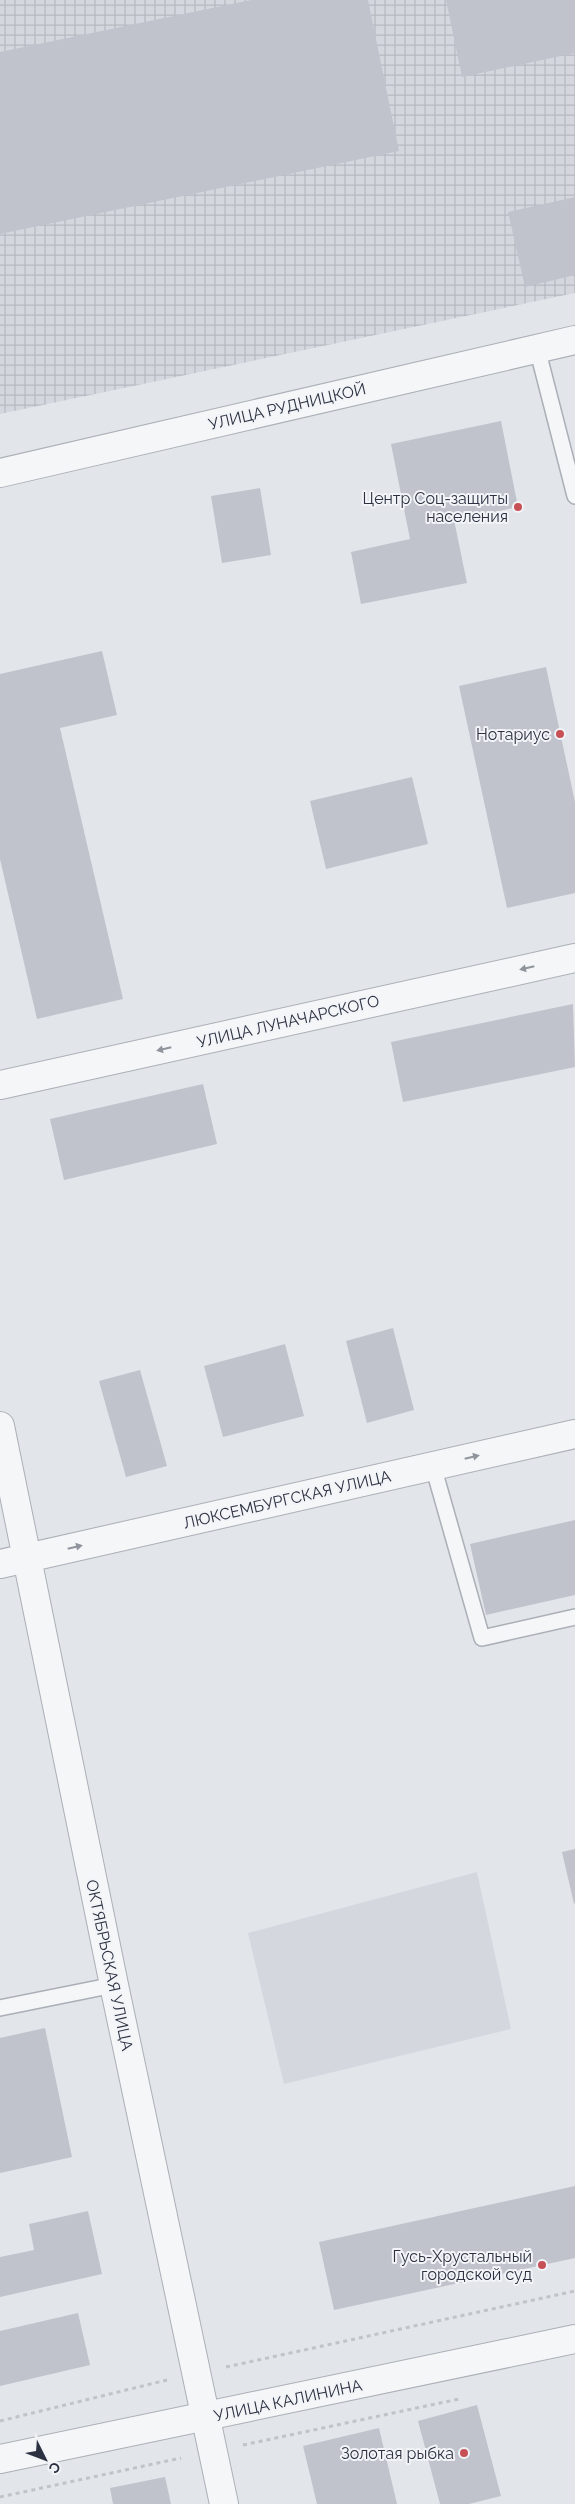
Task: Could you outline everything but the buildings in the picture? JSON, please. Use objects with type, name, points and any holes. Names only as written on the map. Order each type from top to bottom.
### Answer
[{"type":"street","name":"УЛИЦА РУДНИЦКОЙ","points":[[0,473],[575,340]]},
{"type":"street","name":"УЛИЦА ЛУНАЧАРСКОГО","points":[[0,1085],[575,958]]},
{"type":"street","name":"ОКТЯБРЬСКАЯ УЛИЦА","points":[[0,1426],[114,1985],[204,2418],[224,2504]]},
{"type":"street","name":"ЛЮКСЕМБУРГСКАЯ УЛИЦА","points":[[0,1564],[575,1434]]},
{"type":"street","name":"УЛИЦА КАЛИНИНА","points":[[0,2458],[204,2418],[575,2339]]},
{"type":"lane","points":[[537,348],[575,496]]},
{"type":"lane","points":[[433,1466],[482,1638],[575,1617]]},
{"type":"lane","points":[[0,2008],[114,1985]]},
{"type":"path","points":[[0,2421],[195,2373],[575,2291]]},
{"type":"path","points":[[0,2497],[460,2398]]},
{"type":"shaded area","points":[[0,0],[575,0],[575,293],[0,414]]},
{"type":"shaded area","points":[[477,1872],[511,2029],[284,2084],[248,1933]]},
{"type":"place","name":"Центр Соц-защиты населения","points":[[518,507]]},
{"type":"place","name":"Нотариус","points":[[560,734]]},
{"type":"place","name":"Гусь-Хрустальный городской суд","points":[[542,2265]]},
{"type":"place","name":"Золотая рыбка","points":[[464,2453]]}]
